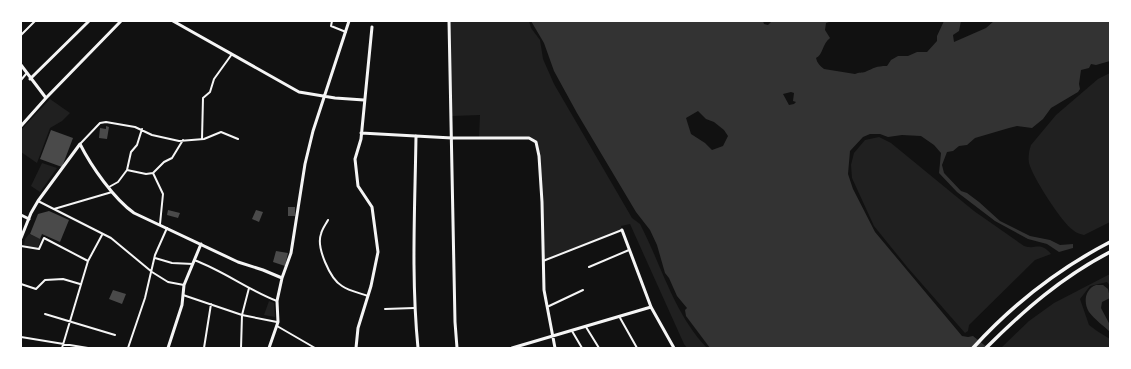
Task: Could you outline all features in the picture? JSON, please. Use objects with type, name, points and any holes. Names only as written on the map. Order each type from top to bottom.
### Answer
[{"type":"highway","points":[[973,348],[980,340],[1046,282],[1070,265],[1110,242]]},
{"type":"highway","points":[[987,347],[1050,289],[1081,268],[1110,252]]},
{"type":"street","points":[[21,35],[35,21]]},
{"type":"street","points":[[30,79],[89,21]]},
{"type":"street","points":[[21,126],[46,98],[121,21]]},
{"type":"street","points":[[174,21],[299,92],[346,100],[364,100]]},
{"type":"street","points":[[332,21],[331,26],[346,32]]},
{"type":"street","points":[[269,348],[278,322],[277,301],[282,278],[291,253],[305,164],[323,96],[349,21]]},
{"type":"street","points":[[449,21],[454,315],[457,348]]},
{"type":"street","points":[[356,348],[358,328],[376,269],[378,252],[372,206],[358,186],[355,159],[361,133],[372,27]]},
{"type":"street","points":[[202,140],[203,98],[210,92],[214,80],[232,54]]},
{"type":"street","points":[[21,65],[26,74],[46,98]]},
{"type":"street","points":[[21,80],[26,74]]},
{"type":"street","points":[[21,238],[38,201],[80,144],[100,123],[106,122],[142,129],[152,135],[179,141],[202,140],[221,132],[238,139]]},
{"type":"street","points":[[110,187],[118,182],[127,170],[131,152],[137,145],[142,129]]},
{"type":"street","points":[[361,133],[452,138],[529,138],[536,142],[539,164],[546,307],[555,348]]},
{"type":"street","points":[[416,136],[413,260],[414,308],[418,348]]},
{"type":"street","points":[[127,170],[146,174],[153,173],[164,162],[172,158],[183,140]]},
{"type":"street","points":[[80,144],[113,191],[126,207],[134,213],[167,227],[238,262],[264,270],[282,278]]},
{"type":"street","points":[[153,173],[163,194],[160,224]]},
{"type":"street","points":[[54,209],[113,191]]},
{"type":"street","points":[[38,201],[75,218],[102,235],[111,238],[152,272],[168,282],[184,285]]},
{"type":"street","points":[[21,215],[29,219]]},
{"type":"street","points":[[328,220],[320,234],[320,241],[328,268],[334,280],[342,287],[368,296]]},
{"type":"street","points":[[128,348],[145,298],[155,258],[167,227]]},
{"type":"street","points":[[543,261],[622,230],[651,307],[674,348]]},
{"type":"street","points":[[62,348],[88,261],[102,235]]},
{"type":"street","points":[[21,246],[39,249],[44,238],[88,261]]},
{"type":"street","points":[[168,348],[182,305],[184,285],[201,244]]},
{"type":"street","points":[[589,267],[630,250]]},
{"type":"street","points":[[155,258],[172,263],[193,262],[222,271],[249,288],[277,301]]},
{"type":"street","points":[[21,284],[36,289],[45,280],[63,279],[80,284]]},
{"type":"street","points":[[241,348],[242,315],[249,288]]},
{"type":"street","points":[[546,307],[582,290]]},
{"type":"street","points":[[183,294],[242,315],[278,322]]},
{"type":"street","points":[[204,348],[211,304]]},
{"type":"street","points":[[512,348],[651,307]]},
{"type":"street","points":[[385,309],[414,308]]},
{"type":"street","points":[[45,314],[115,335]]},
{"type":"street","points":[[618,316],[637,348]]},
{"type":"street","points":[[277,326],[315,348]]},
{"type":"street","points":[[586,327],[599,348]]},
{"type":"street","points":[[572,331],[582,348]]},
{"type":"street","points":[[21,337],[88,348]]},
{"type":"shaded area","points":[[449,21],[529,21],[531,28],[540,40],[543,59],[554,84],[632,218],[640,224],[685,319],[707,348],[687,348],[684,344],[630,224],[621,226],[622,230],[543,261],[543,217],[537,145],[532,139],[479,139],[480,115],[452,116]]},
{"type":"shaded area","points":[[531,21],[763,21],[764,24],[768,25],[772,21],[832,21],[826,23],[825,30],[830,38],[827,40],[820,54],[816,58],[817,61],[824,69],[855,74],[865,72],[873,68],[887,66],[891,60],[898,56],[908,56],[917,52],[927,52],[937,41],[937,36],[944,21],[961,21],[959,31],[953,35],[954,42],[986,28],[994,21],[1110,21],[1110,61],[1096,65],[1091,64],[1089,68],[1081,70],[1079,84],[1080,89],[1078,92],[1051,108],[1043,119],[1032,128],[1017,126],[975,138],[967,145],[959,146],[953,151],[947,152],[942,165],[944,173],[961,191],[967,193],[979,202],[1000,221],[1030,236],[1050,240],[1060,245],[1073,244],[1073,248],[1059,252],[1047,244],[1028,239],[995,221],[957,192],[939,173],[941,153],[934,145],[921,136],[902,135],[888,137],[880,134],[870,134],[863,137],[850,151],[848,174],[853,189],[875,232],[962,336],[973,336],[988,348],[710,348],[686,316],[685,310],[687,308],[677,296],[669,278],[665,273],[657,245],[650,230],[636,212],[577,113],[554,71],[544,43]],"holes":[[[791,92],[794,93],[793,101],[796,102],[789,105],[783,94]],[[698,111],[706,119],[714,122],[724,130],[728,136],[723,146],[712,150],[705,143],[691,134],[686,118]]]},
{"type":"shaded area","points":[[1110,73],[1110,222],[1084,235],[1075,232],[1068,226],[1048,199],[1031,169],[1029,163],[1029,152],[1031,145],[1056,115],[1098,79]]},
{"type":"shaded area","points":[[50,99],[70,113],[62,121],[50,128],[37,163],[21,152],[21,130]]},
{"type":"shaded area","points":[[879,137],[891,143],[974,211],[1024,246],[1041,247],[1051,254],[1035,260],[969,325],[968,331],[965,333],[908,268],[874,226],[852,178],[851,165],[854,153],[865,140]]},
{"type":"shaded area","points":[[42,163],[57,168],[40,192],[31,186]]},
{"type":"shaded area","points":[[29,234],[41,239],[38,247],[35,248],[24,245],[25,239]]},
{"type":"shaded area","points":[[1110,274],[1110,286],[1107,282],[1090,286],[1080,299],[1089,325],[1110,339],[1110,348],[1001,348],[1029,321],[1054,303]]},
{"type":"shaded area","points":[[1096,285],[1103,285],[1108,289],[1110,298],[1102,302],[1101,308],[1110,325],[1110,332],[1089,312],[1087,308],[1087,293]]},
{"type":"shaded area","points":[[269,301],[274,303],[275,317],[264,315]]},
{"type":"building","points":[[106,126],[109,127],[107,139],[99,138],[100,128],[106,129]]},
{"type":"building","points":[[51,130],[73,138],[62,167],[40,159]]},
{"type":"building","points":[[288,207],[295,207],[295,216],[288,216]]},
{"type":"building","points":[[168,210],[180,213],[178,218],[167,215]]},
{"type":"building","points":[[256,210],[263,212],[259,222],[252,219]]},
{"type":"building","points":[[49,211],[69,220],[60,242],[42,234],[40,239],[30,234],[38,214]]},
{"type":"building","points":[[276,251],[288,253],[285,266],[273,262]]},
{"type":"building","points":[[113,290],[126,294],[122,304],[109,299]]}]
